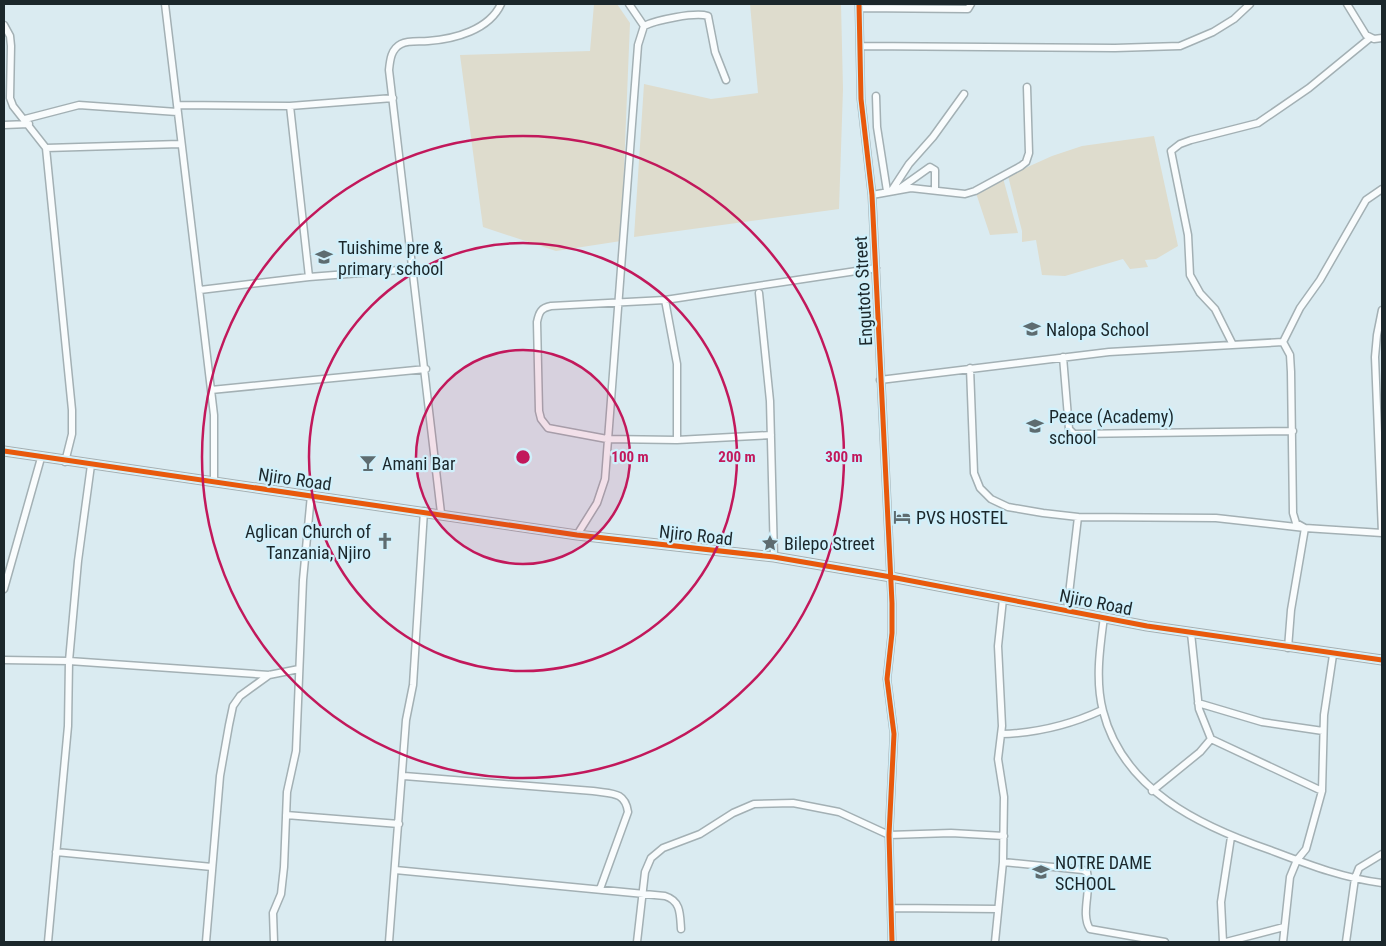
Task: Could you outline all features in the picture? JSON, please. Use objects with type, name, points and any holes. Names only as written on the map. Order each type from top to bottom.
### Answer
[{"type":"street","points":[[165,4],[180,144],[200,290],[214,415],[214,482]]},
{"type":"street","points":[[441,514],[426,369],[412,269],[389,70],[394,49],[407,42],[442,40],[470,32],[491,17],[502,4]]},
{"type":"street","points":[[629,4],[644,26]]},
{"type":"street","points":[[859,6],[968,9],[971,4]]},
{"type":"street","points":[[861,46],[1115,48],[1173,46],[1195,41],[1212,32],[1234,18],[1250,4]]},
{"type":"street","points":[[1347,4],[1370,38]]},
{"type":"street","name":"Engutoto Street","points":[[859,6],[861,99],[872,195],[891,576],[892,633],[887,679],[894,734],[889,834],[892,942]]},
{"type":"street","points":[[644,26],[663,20],[706,15],[711,21],[715,52],[726,80]]},
{"type":"street","points":[[4,25],[10,36],[11,46],[10,98],[13,106],[27,121],[46,148],[72,410],[72,434],[64,462]]},
{"type":"street","points":[[578,535],[602,494],[638,46],[644,26]]},
{"type":"street","points":[[1232,343],[1215,309],[1200,293],[1190,275],[1188,235],[1171,151],[1180,144],[1191,140],[1258,123],[1308,88],[1370,38],[1382,38]]},
{"type":"street","points":[[872,195],[893,190],[935,189],[959,194],[975,191],[1026,162],[1029,153],[1027,87]]},
{"type":"street","points":[[893,190],[909,164],[942,126],[964,94]]},
{"type":"street","points":[[876,96],[877,127],[893,190]]},
{"type":"street","points":[[4,125],[27,121],[79,105],[177,108],[290,106],[393,98]]},
{"type":"street","points":[[290,106],[309,277]]},
{"type":"street","points":[[46,148],[180,144]]},
{"type":"street","points":[[893,190],[930,167],[935,170],[935,189]]},
{"type":"street","points":[[1283,342],[1300,308],[1320,280],[1366,200],[1382,189]]},
{"type":"street","points":[[771,435],[677,440],[607,439],[552,430],[544,424],[539,411],[536,322],[543,308],[618,301],[665,300],[876,268]]},
{"type":"street","points":[[200,290],[309,277],[412,269]]},
{"type":"street","points":[[759,293],[771,435],[774,557]]},
{"type":"street","points":[[665,300],[677,364],[677,440]]},
{"type":"street","points":[[970,368],[974,473],[980,488],[990,499],[1008,507],[1078,518],[1216,518],[1305,528],[1382,533],[1375,357],[1382,310]]},
{"type":"street","points":[[880,380],[1063,356],[1232,343],[1283,342]]},
{"type":"street","points":[[1283,342],[1290,355],[1291,363],[1293,513],[1296,524],[1305,528]]},
{"type":"street","points":[[1063,356],[1069,429],[1074,434],[1293,431]]},
{"type":"street","points":[[211,390],[426,369]]},
{"type":"street","name":"Njiro Road","points":[[4,452],[64,462],[424,511],[578,535],[774,557],[891,576],[1003,599],[1191,633],[1333,655],[1382,660]]},
{"type":"street","points":[[4,589],[41,458]]},
{"type":"street","points":[[48,942],[68,718],[69,662],[78,561],[91,465]]},
{"type":"street","points":[[274,942],[273,913],[283,880],[287,792],[296,751],[303,580],[311,495]]},
{"type":"street","points":[[389,942],[404,776],[406,720],[413,685],[417,641],[424,511]]},
{"type":"street","points":[[1067,611],[1078,518]]},
{"type":"street","points":[[1288,648],[1291,610],[1305,528]]},
{"type":"street","points":[[995,942],[1004,836],[1004,797],[998,760],[1002,734],[998,646],[1003,599]]},
{"type":"street","points":[[1104,617],[1099,670],[1102,710],[1112,736],[1126,760],[1152,791],[1189,815],[1231,836],[1315,868],[1382,883]]},
{"type":"street","points":[[1191,633],[1198,703],[1202,719],[1211,739],[1322,791]]},
{"type":"street","points":[[1283,942],[1290,878],[1297,860],[1306,849],[1322,791],[1323,731],[1333,655]]},
{"type":"street","points":[[4,660],[69,662],[269,675],[300,669]]},
{"type":"street","points":[[206,942],[220,776],[234,706],[240,696],[269,675]]},
{"type":"street","points":[[1198,703],[1262,722],[1323,731]]},
{"type":"street","points":[[1002,734],[1049,729],[1072,723],[1102,710]]},
{"type":"street","points":[[1152,791],[1200,752],[1211,739]]},
{"type":"street","points":[[404,776],[593,792],[623,798],[626,801],[628,812],[600,889]]},
{"type":"street","points":[[637,942],[646,868],[655,854],[668,845],[700,834],[733,813],[754,804],[793,803],[839,812],[889,834],[951,833],[1004,836]]},
{"type":"street","points":[[286,815],[399,824]]},
{"type":"street","points":[[1231,836],[1225,860],[1221,902],[1224,942],[1284,927]]},
{"type":"street","points":[[56,852],[212,867]]},
{"type":"street","points":[[1346,942],[1354,878],[1359,868],[1382,854]]},
{"type":"street","points":[[1003,862],[1083,870],[1087,872],[1089,880],[1087,915],[1090,929],[1166,942]]},
{"type":"street","points":[[395,870],[665,896],[676,901],[680,912],[681,929]]},
{"type":"street","points":[[891,908],[998,909]]},
{"type":"shaded area","points":[[594,4],[617,4],[630,23],[621,241],[556,251],[483,227],[460,55],[590,51]]},
{"type":"shaded area","points":[[750,4],[841,4],[843,89],[839,209],[634,237],[644,84],[711,99],[758,93]]},
{"type":"shaded area","points":[[1154,136],[1178,246],[1156,259],[1145,260],[1148,267],[1130,269],[1123,259],[1065,276],[1042,275],[1036,240],[1022,242],[1022,231],[1008,176],[1052,156],[1082,146]]},
{"type":"shaded area","points":[[1003,178],[1018,233],[990,235],[976,193]]},
{"type":"cycle path","points":[[859,4],[861,99],[872,195],[892,603],[892,633],[887,679],[894,734],[889,835],[892,942]]},
{"type":"cycle path","points":[[4,451],[577,535],[774,557],[891,577],[1147,626],[1382,660]]},
{"type":"place","name":"Tuishime pre & primary school","points":[[324,257]]},
{"type":"place","name":"Nalopa School","points":[[1032,329]]},
{"type":"place","name":"Peace (Academy) school","points":[[1035,426]]},
{"type":"place","name":"Amani Bar","points":[[368,463]]},
{"type":"place","name":"PVS HOSTEL","points":[[902,517]]},
{"type":"place","name":"Aglican Church of Tanzania, Njiro","points":[[385,541]]},
{"type":"place","name":"Bilepo Street","points":[[770,543]]},
{"type":"place","name":"NOTRE DAME SCHOOL","points":[[1041,872]]}]
